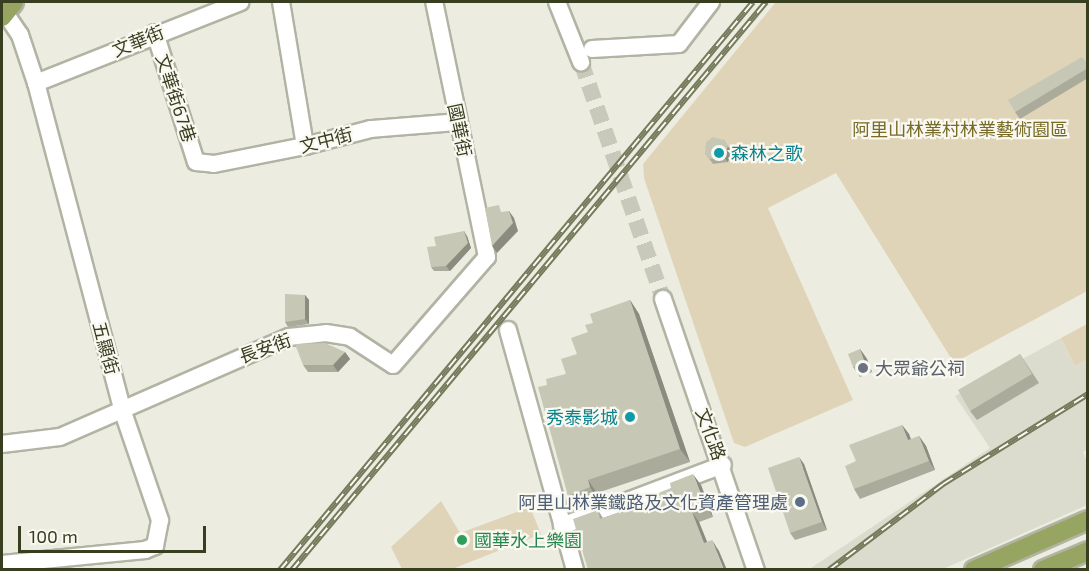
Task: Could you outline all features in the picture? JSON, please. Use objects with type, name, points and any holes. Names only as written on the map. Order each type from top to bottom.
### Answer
[{"type":"main road","points":[[979,568],[1088,520]]},
{"type":"main road","points":[[1043,570],[1088,551]]},
{"type":"street","points":[[6,8],[22,2]]},
{"type":"street","name":"文華街","points":[[36,83],[155,33],[241,2]]},
{"type":"street","points":[[281,2],[305,146]]},
{"type":"street","name":"國華街","points":[[434,2],[487,257]]},
{"type":"street","points":[[557,2],[581,62]]},
{"type":"street","points":[[592,49],[679,44],[711,2]]},
{"type":"street","name":"五顯街","points":[[2,564],[122,554],[155,546],[160,520],[123,412],[36,83],[20,34],[6,8]]},
{"type":"street","name":"文華街67巷","points":[[155,33],[196,162]]},
{"type":"street","name":"文中街","points":[[196,162],[214,164],[305,146],[371,129],[458,122]]},
{"type":"street","name":"長安街","points":[[2,444],[60,437],[123,412],[289,337],[326,333],[350,337],[393,365],[487,257]]},
{"type":"street","name":"文化路","points":[[663,299],[723,465],[756,570]]},
{"type":"street","points":[[508,330],[575,570]]},
{"type":"street","points":[[562,526],[723,465]]},
{"type":"shaded area","points":[[1061,338],[1075,366],[1087,359],[1088,449],[1083,452],[1087,461],[1087,505],[943,569],[808,570],[990,448],[955,396]]},
{"type":"green space","name":"阿里山林業村林業藝術園區","points":[[776,2],[1087,2],[1087,291],[954,363],[836,173],[768,208],[853,400],[745,447],[734,443],[644,178],[643,164]]},
{"type":"green space","points":[[1087,324],[1087,359],[1075,366],[1061,338]]},
{"type":"green space","name":"國華水上樂園","points":[[441,501],[460,533],[530,507],[541,534],[452,569],[402,569],[391,547]]},
{"type":"building","points":[[1082,57],[1088,64],[1088,68],[1015,112],[1008,100]]},
{"type":"building","name":"森林之歌","points":[[713,137],[724,140],[728,146],[724,157],[710,159],[705,153],[706,142]]},
{"type":"building","points":[[499,205],[501,212],[509,211],[513,223],[492,246],[485,208]]},
{"type":"building","points":[[464,231],[468,243],[446,266],[431,267],[427,247],[436,246],[434,237]]},
{"type":"building","points":[[285,294],[305,295],[305,319],[285,322]]},
{"type":"building","name":"秀泰影城","points":[[630,300],[680,449],[588,480],[590,487],[568,496],[538,387],[547,385],[546,379],[566,374],[561,359],[577,354],[571,338],[588,332],[585,325],[593,323],[590,314]]},
{"type":"building","points":[[325,343],[345,352],[333,365],[303,365],[295,344]]},
{"type":"building","points":[[860,349],[865,363],[853,367],[848,354]]},
{"type":"building","points":[[1020,354],[1032,374],[970,411],[958,390]]},
{"type":"building","points":[[902,425],[908,440],[919,436],[929,461],[854,489],[845,466],[856,461],[849,445]]},
{"type":"building","name":"阿里山林業鐵路及文化資產管理處","points":[[799,457],[822,522],[790,533],[768,468]]},
{"type":"building","points":[[693,474],[706,506],[692,512],[704,543],[712,540],[724,570],[588,570],[573,519],[598,510],[600,519],[660,497],[658,493],[671,488],[670,483]]},
{"type":"tunnel","points":[[581,62],[663,299]]},
{"type":"railway","points":[[280,570],[753,2]]},
{"type":"railway","points":[[292,570],[766,2]]},
{"type":"railway","points":[[829,570],[943,484],[1088,394]]},
{"type":"place","name":"森林之歌","points":[[719,153]]},
{"type":"place","name":"大眾爺公祠","points":[[863,368]]},
{"type":"place","name":"秀泰影城","points":[[630,417]]},
{"type":"place","name":"阿里山林業鐵路及文化資產管理處","points":[[800,502]]},
{"type":"place","name":"國華水上樂園","points":[[462,540]]}]
